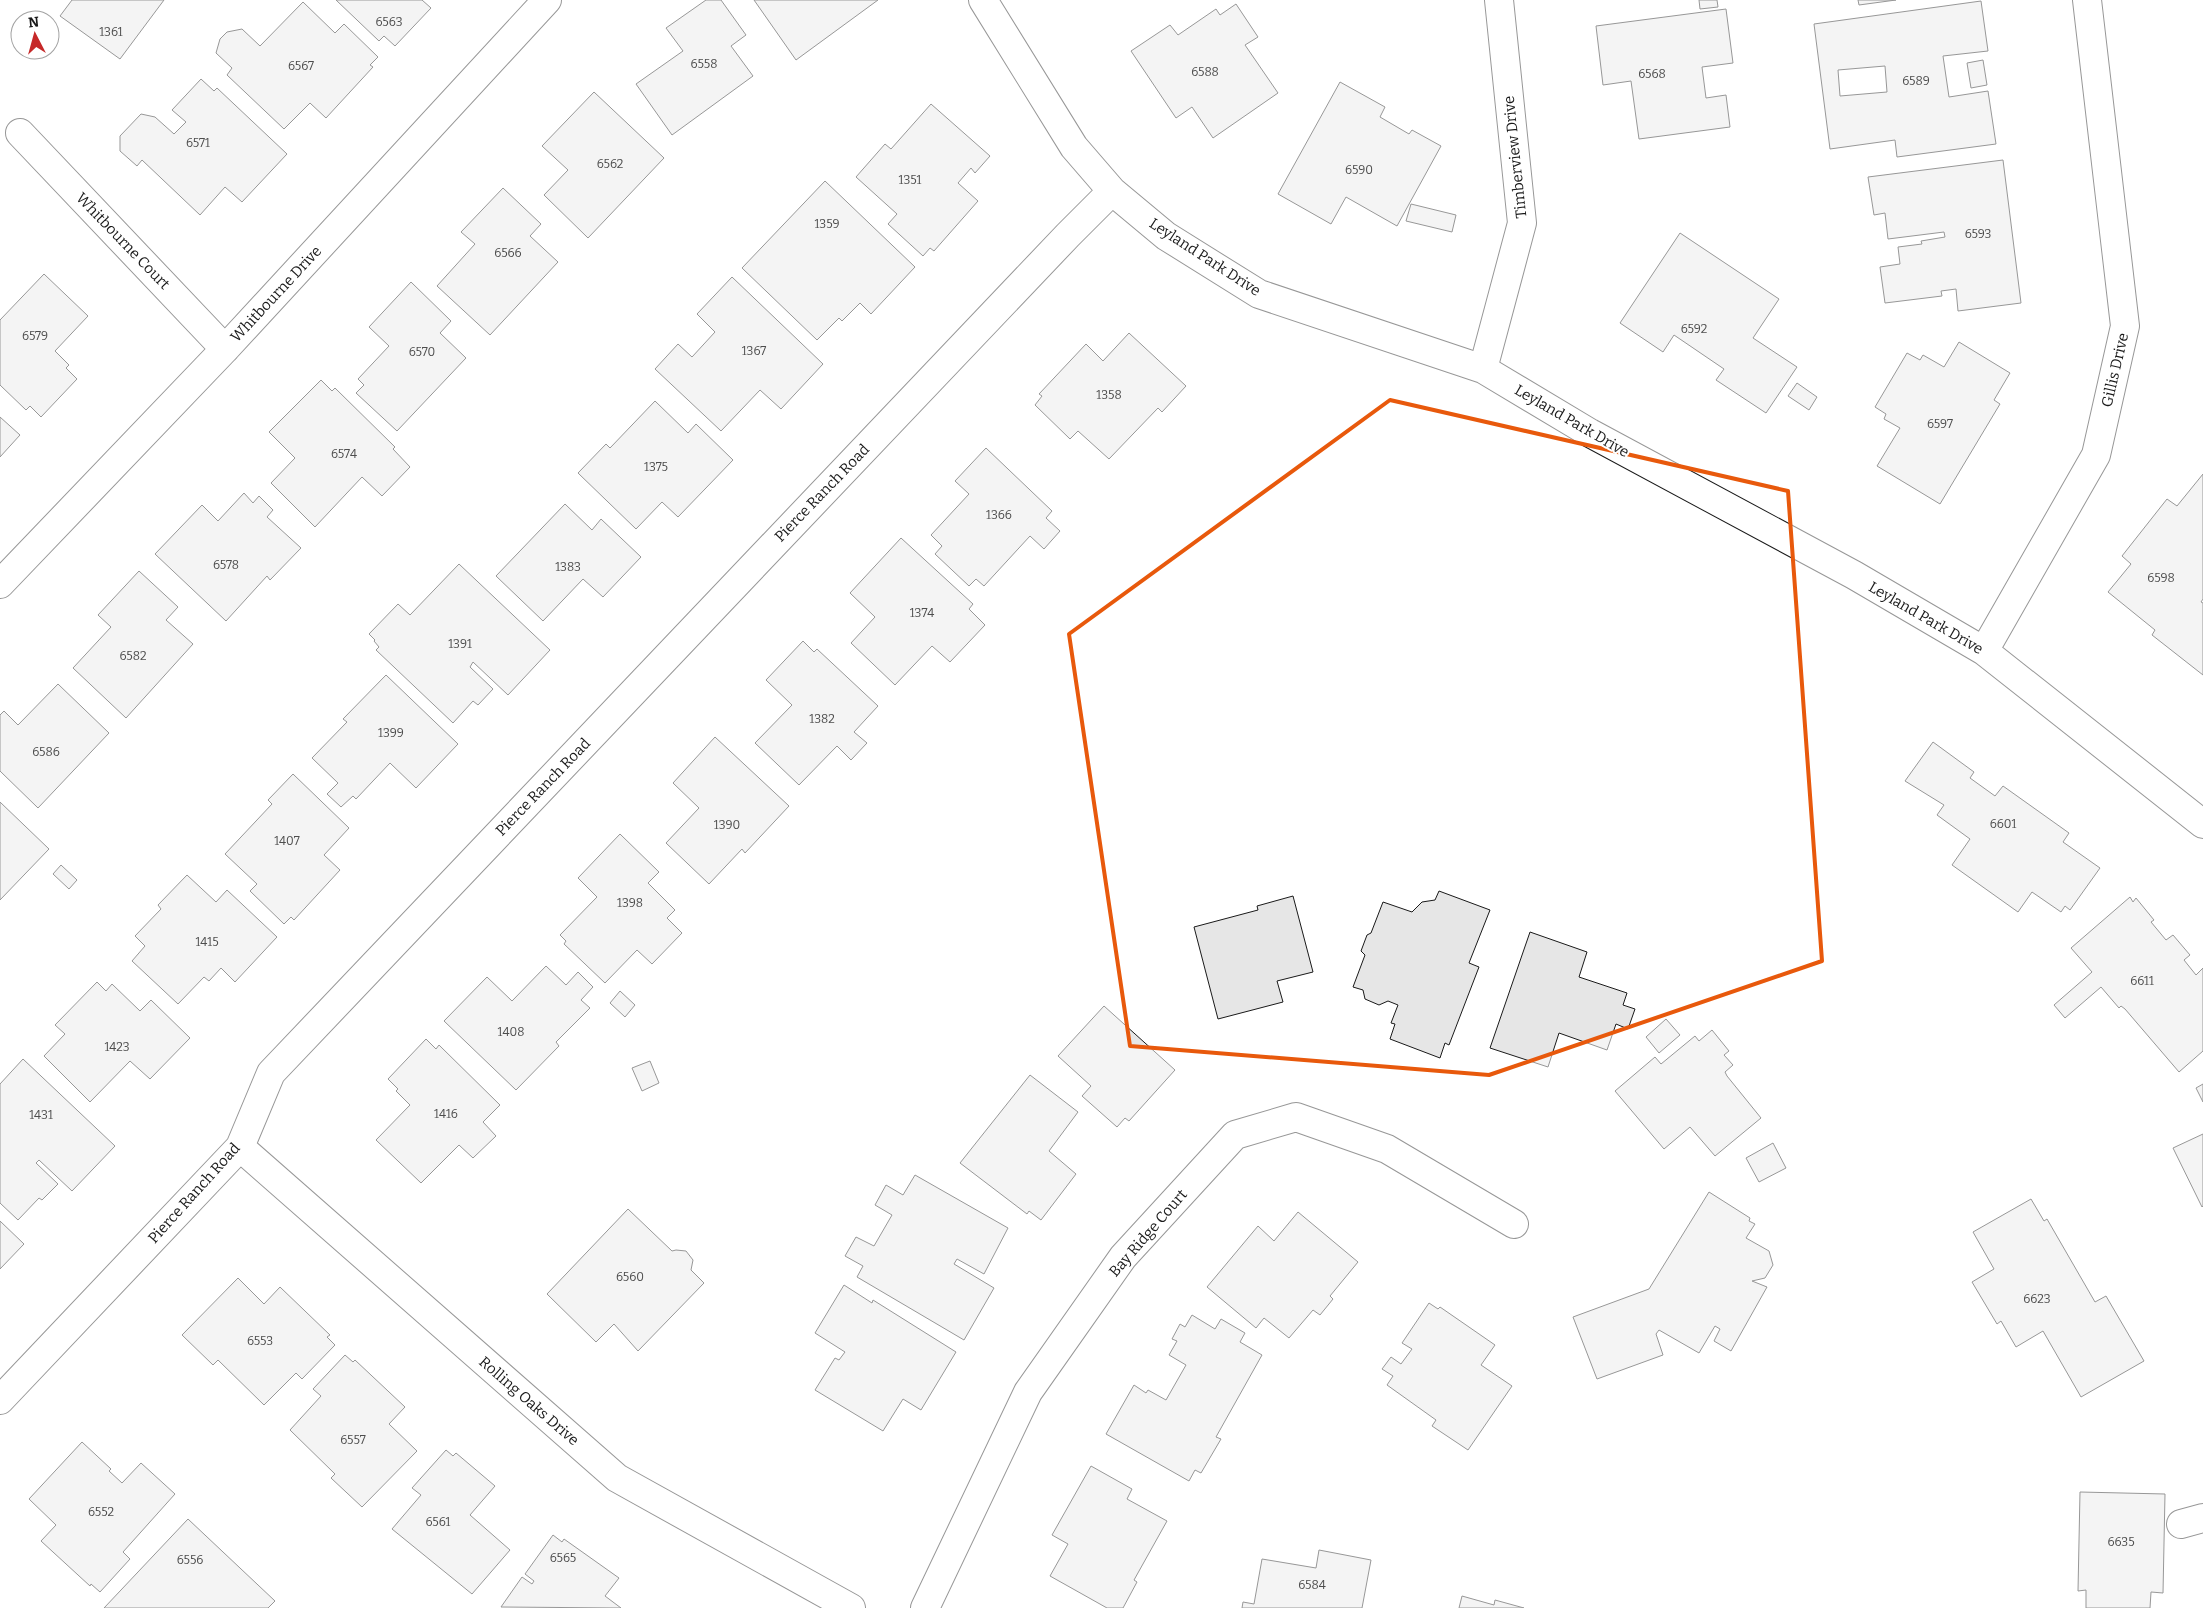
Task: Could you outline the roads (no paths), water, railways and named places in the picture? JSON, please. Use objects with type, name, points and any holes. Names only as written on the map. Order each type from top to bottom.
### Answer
[{"type":"street","name":"Whitbourne Drive","points":[[0,584],[225,349],[547,0]]},
{"type":"street","name":"Leyland Park Drive","points":[[983,0],[1074,147],[1112,191],[1166,236],[1259,294],[1483,369],[1590,433],[1854,575],[1984,651],[2203,824]]},
{"type":"street","name":"Timberview Drive","points":[[1483,369],[1522,223],[1499,0]]},
{"type":"street","name":"Gillis Drive","points":[[1984,651],[2096,455],[2125,326],[2087,0]]},
{"type":"street","name":"Whitbourne Court","points":[[20,133],[225,349]]},
{"type":"street","name":"Pierce Ranch Road","points":[[0,1400],[240,1147],[271,1073],[1068,234],[1112,191]]},
{"type":"street","name":"Bay Ridge Court","points":[[924,1608],[1028,1392],[1123,1257],[1235,1135],[1296,1117],[1387,1149],[1514,1224]]},
{"type":"street","name":"Rolling Oaks Drive","points":[[240,1147],[618,1478],[850,1608]]}]
